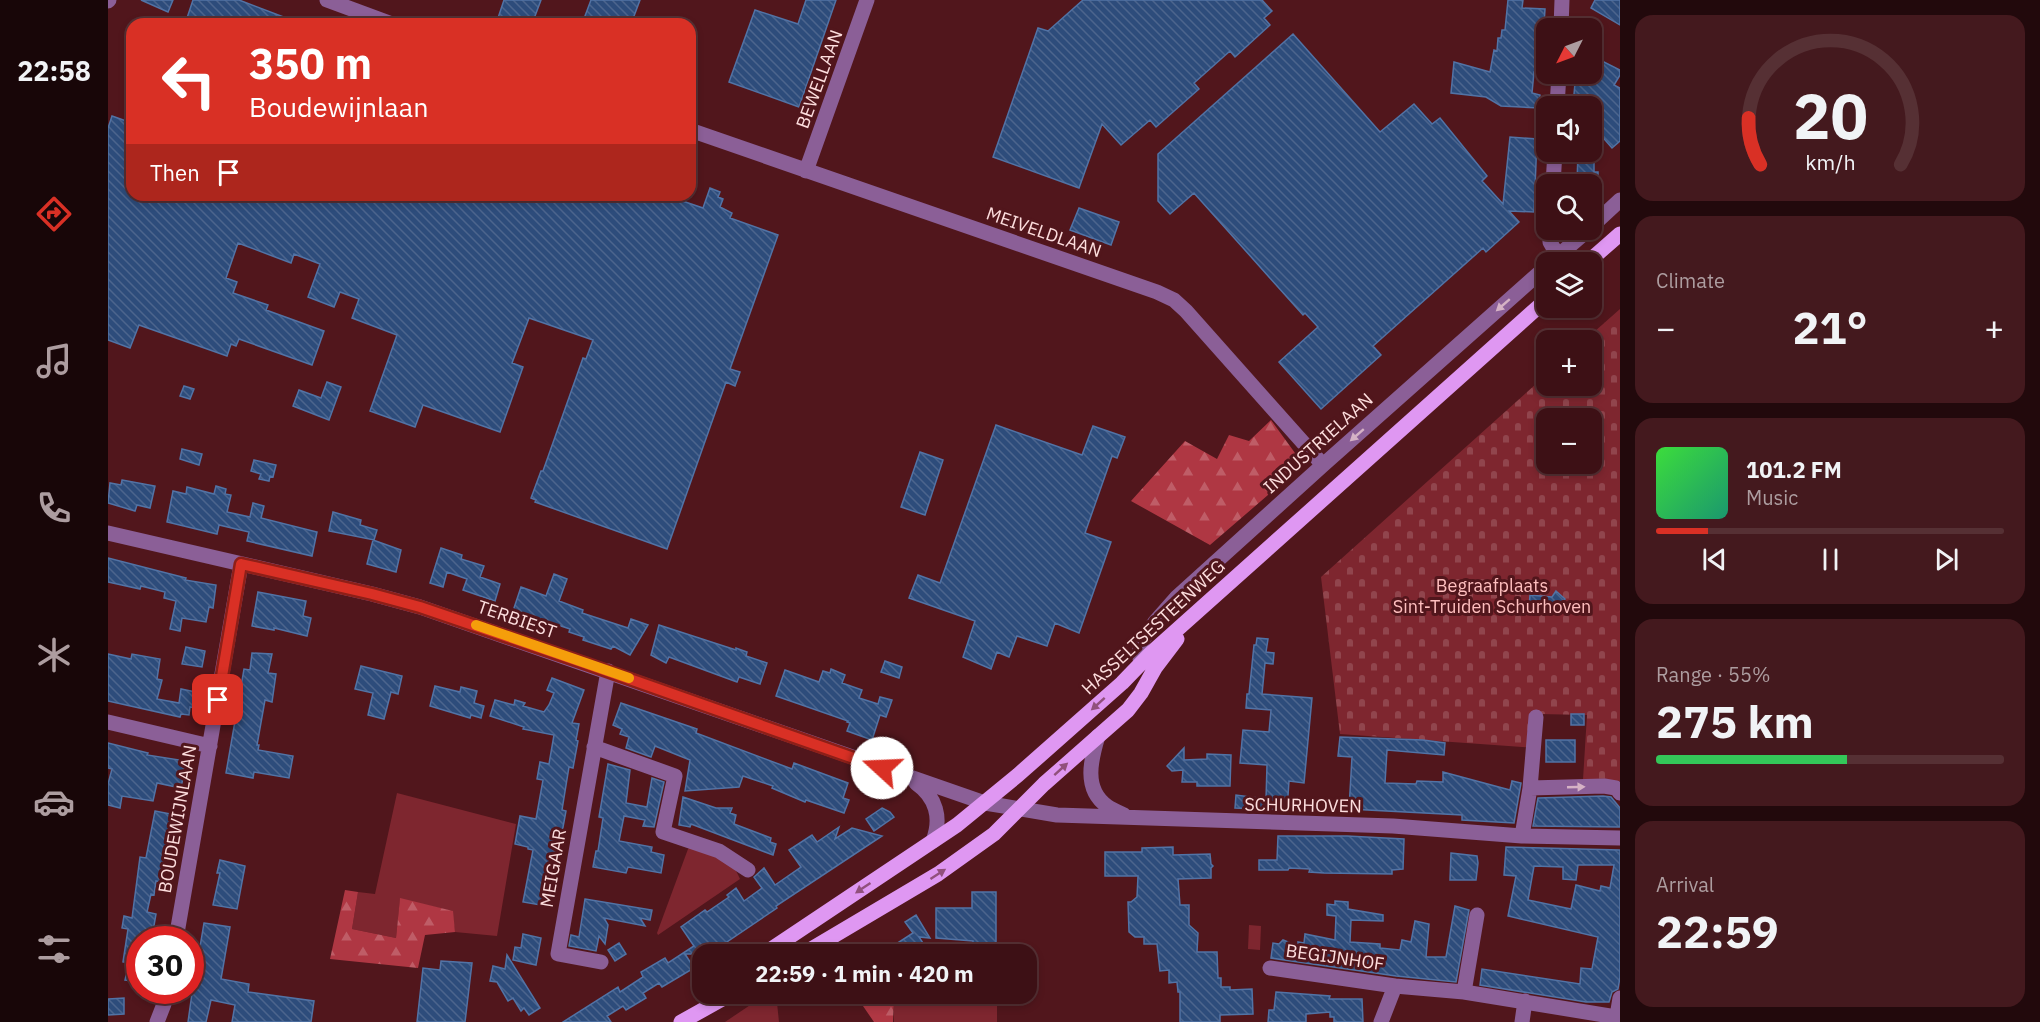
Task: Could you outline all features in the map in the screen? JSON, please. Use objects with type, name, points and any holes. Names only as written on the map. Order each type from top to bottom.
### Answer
[{"type":"main road","points":[[1599,252],[1620,234]]},
{"type":"main road","points":[[1602,261],[1620,244]]},
{"type":"main road","name":"HASSELTSESTEENWEG","points":[[779,944],[986,803],[1536,309]]},
{"type":"main road","name":"HASSELTSESTEENWEG","points":[[820,944],[938,874],[979,846],[1124,713],[1141,693],[1155,668],[1175,641],[1538,318]]},
{"type":"main road","points":[[672,1022],[696,1004]]},
{"type":"main road","points":[[681,1022],[713,1004]]},
{"type":"street","points":[[327,0],[376,18]]},
{"type":"street","name":"BEWELLAAN","points":[[806,171],[867,0]]},
{"type":"street","points":[[1561,18],[1562,0]]},
{"type":"street","name":"MEIVELDLAAN","points":[[696,132],[1124,280],[1174,300],[1323,465]]},
{"type":"street","points":[[1602,217],[1620,200]]},
{"type":"street","points":[[1563,252],[1577,240]]},
{"type":"street","name":"INDUSTRIELAAN","points":[[1141,663],[1139,653],[1142,641],[1155,622],[1208,568],[1536,276]]},
{"type":"street","name":"TERBIEST","points":[[108,533],[395,600],[608,671],[903,776],[986,803]]},
{"type":"street","name":"BOUDEWIJNLAAN","points":[[178,926],[241,564]]},
{"type":"street","name":"MEIGAAR","points":[[601,962],[558,954],[608,671]]},
{"type":"street","points":[[1522,836],[1530,788],[1536,717]]},
{"type":"street","points":[[108,722],[210,746]]},
{"type":"street","points":[[1098,736],[1090,765],[1094,787],[1102,802],[1130,818]]},
{"type":"street","points":[[594,747],[675,776],[663,832],[719,852],[748,870]]},
{"type":"street","name":"TERBIEST","points":[[903,776],[925,789],[935,806],[938,815],[933,841]]},
{"type":"street","points":[[1530,788],[1604,786],[1616,788],[1620,794]]},
{"type":"street","name":"SCHURHOVEN","points":[[986,803],[1057,815],[1393,826],[1522,836],[1620,838]]},
{"type":"street","points":[[1464,992],[1477,915]]},
{"type":"street","name":"BEGIJNHOF","points":[[1270,968],[1395,986],[1464,992],[1525,1001],[1616,1020],[1620,998]]},
{"type":"street","name":"BEGIJNHOF","points":[[1381,1022],[1395,986]]},
{"type":"street","points":[[1521,1022],[1525,1001]]},
{"type":"street","points":[[158,1022],[163,1004]]},
{"type":"green space","name":"Begraafplaats Sint-Truiden Schurhoven","points":[[1620,309],[1620,781],[1583,780],[1587,715],[1540,714],[1538,748],[1340,734],[1321,577],[1536,384],[1536,396],[1602,396],[1602,330],[1596,330]]},
{"type":"green space","points":[[1271,420],[1295,453],[1297,470],[1210,545],[1131,501],[1185,441],[1217,459],[1229,435],[1249,441]]},
{"type":"green space","points":[[397,793],[516,824],[497,936],[455,932],[452,911],[400,899],[396,938],[352,929],[358,892],[375,894]]},
{"type":"green space","points":[[691,846],[726,861],[737,872],[740,879],[658,935],[688,849]]},
{"type":"green space","points":[[345,890],[358,892],[352,929],[396,938],[400,898],[453,911],[455,932],[425,935],[418,968],[330,959]]},
{"type":"green space","points":[[1249,925],[1261,926],[1260,950],[1248,949]]},
{"type":"green space","points":[[752,1004],[777,1004],[779,1022],[725,1022]]},
{"type":"green space","points":[[894,1004],[997,1004],[997,1022],[894,1022]]},
{"type":"green space","points":[[894,1004],[893,1022],[874,1022],[863,1006]]},
{"type":"building","points":[[141,0],[173,0],[168,12]]},
{"type":"building","points":[[193,0],[239,0],[286,18],[187,18]]},
{"type":"building","points":[[504,0],[541,0],[534,18],[498,18]]},
{"type":"building","points":[[591,0],[640,0],[633,18],[584,18]]},
{"type":"building","points":[[806,0],[836,0],[799,107],[729,82],[755,10],[798,24]]},
{"type":"building","points":[[1083,0],[1262,0],[1272,11],[1264,18],[1270,25],[1235,57],[1230,51],[1194,83],[1199,89],[1156,127],[1150,120],[1121,145],[1102,124],[1079,188],[993,157],[1038,28],[1048,31]]},
{"type":"building","points":[[1508,0],[1523,0],[1522,8],[1545,9],[1544,18],[1536,18],[1536,72],[1534,72],[1532,93],[1540,95],[1536,96],[1536,108],[1501,106],[1486,97],[1451,93],[1454,62],[1490,72],[1494,50],[1497,51],[1498,38],[1501,38],[1502,30],[1505,30]]},
{"type":"building","points":[[1595,0],[1620,0],[1620,25],[1591,8]]},
{"type":"building","points":[[1293,34],[1380,132],[1414,104],[1432,124],[1440,118],[1487,176],[1482,181],[1503,204],[1510,137],[1536,139],[1534,212],[1509,211],[1519,222],[1486,252],[1483,248],[1373,346],[1381,355],[1321,409],[1279,362],[1318,327],[1305,313],[1303,315],[1194,193],[1170,214],[1158,201],[1158,154]]},
{"type":"building","points":[[1602,61],[1620,70],[1620,75],[1614,85],[1620,88],[1620,141],[1612,148],[1602,136],[1602,96],[1574,96],[1575,84],[1602,84]]},
{"type":"building","points":[[112,116],[126,121],[126,201],[683,201],[703,208],[710,188],[720,192],[718,197],[723,199],[720,207],[732,213],[730,218],[778,235],[730,369],[740,372],[735,386],[726,382],[667,549],[535,502],[536,500],[531,498],[541,471],[543,471],[583,358],[586,359],[593,340],[529,318],[512,363],[523,367],[500,432],[423,405],[415,427],[370,411],[397,335],[352,318],[359,299],[340,292],[334,307],[308,297],[320,264],[294,254],[291,263],[238,243],[226,278],[237,282],[233,293],[268,305],[266,310],[324,331],[312,365],[239,339],[236,346],[231,344],[227,356],[139,325],[130,348],[108,340],[108,128]]},
{"type":"building","points":[[1578,162],[1594,162],[1594,172],[1598,172],[1598,174],[1577,174]]},
{"type":"building","points":[[1079,208],[1119,222],[1111,245],[1070,230]]},
{"type":"building","points":[[327,382],[341,387],[329,420],[293,406],[299,390],[321,398]]},
{"type":"building","points":[[184,386],[194,389],[190,399],[180,396]]},
{"type":"building","points":[[996,425],[1082,455],[1093,426],[1125,437],[1117,458],[1112,456],[1085,533],[1111,542],[1079,633],[1055,623],[1047,646],[1017,636],[1009,657],[997,652],[991,669],[963,657],[975,621],[909,598],[918,575],[940,583]]},
{"type":"building","points":[[182,449],[202,454],[199,465],[180,459]]},
{"type":"building","points":[[920,452],[943,460],[925,515],[901,507]]},
{"type":"building","points":[[254,460],[276,465],[273,477],[270,476],[269,481],[259,479],[261,474],[251,471]]},
{"type":"building","points":[[122,480],[155,486],[150,508],[137,505],[135,511],[108,503],[110,483],[121,485]]},
{"type":"building","points":[[216,486],[226,489],[225,494],[231,495],[227,512],[250,517],[253,503],[264,506],[261,518],[317,532],[312,556],[247,541],[249,532],[219,525],[217,534],[167,522],[173,491],[186,494],[187,487],[214,494]]},
{"type":"building","points":[[333,512],[361,520],[360,525],[377,530],[374,540],[329,531]]},
{"type":"building","points":[[373,540],[401,550],[396,572],[367,564]]},
{"type":"building","points":[[441,548],[462,555],[461,559],[484,566],[480,577],[500,584],[495,601],[463,590],[467,579],[447,572],[443,587],[430,583]]},
{"type":"building","points":[[108,558],[186,578],[185,580],[216,585],[213,608],[209,607],[206,622],[182,618],[180,631],[170,629],[176,601],[164,598],[165,592],[108,582]]},
{"type":"building","points":[[554,574],[567,579],[559,601],[583,610],[582,613],[628,628],[631,619],[648,625],[630,655],[613,646],[611,649],[583,640],[584,637],[569,632],[570,629],[540,619],[538,623],[512,614],[521,587],[546,596]]},
{"type":"building","points":[[1556,591],[1565,599],[1556,609],[1529,609],[1530,595],[1552,597]]},
{"type":"building","points":[[258,592],[306,601],[303,616],[311,618],[307,636],[274,628],[274,630],[252,626]]},
{"type":"building","points":[[659,625],[736,650],[736,648],[747,652],[746,656],[767,663],[760,684],[739,677],[737,682],[669,657],[666,663],[651,655]]},
{"type":"building","points":[[1257,638],[1268,639],[1266,652],[1274,653],[1273,664],[1265,663],[1262,694],[1312,698],[1304,783],[1289,781],[1287,810],[1235,808],[1236,795],[1266,799],[1267,765],[1240,763],[1243,730],[1269,732],[1271,710],[1246,708],[1254,645],[1256,645]]},
{"type":"building","points":[[186,647],[205,651],[202,667],[182,664]]},
{"type":"building","points":[[252,653],[272,654],[268,673],[276,674],[272,702],[265,700],[258,750],[293,756],[289,778],[254,772],[253,778],[226,773],[244,669],[250,670]]},
{"type":"building","points":[[108,654],[131,659],[132,654],[160,659],[157,679],[162,680],[157,699],[179,703],[181,689],[196,692],[195,708],[190,707],[189,715],[181,714],[180,717],[108,701]]},
{"type":"building","points":[[885,661],[902,667],[899,678],[881,672]]},
{"type":"building","points":[[361,666],[402,676],[398,694],[391,692],[384,719],[368,715],[373,693],[355,689]]},
{"type":"building","points":[[831,669],[845,675],[842,683],[862,690],[859,698],[878,704],[880,697],[892,700],[886,717],[880,715],[872,740],[847,731],[850,723],[848,721],[776,696],[785,670],[819,682],[823,671],[830,673]]},
{"type":"building","points":[[552,678],[584,690],[572,723],[579,724],[576,740],[578,741],[573,768],[569,767],[562,810],[566,811],[561,838],[558,837],[546,906],[523,902],[533,850],[515,844],[520,816],[536,819],[543,780],[537,779],[540,762],[549,764],[554,735],[523,729],[524,727],[490,716],[495,700],[514,705],[515,700],[525,703],[523,706],[544,712],[554,693],[547,690]]},
{"type":"building","points":[[435,686],[460,692],[461,687],[477,691],[474,703],[484,706],[481,718],[471,715],[470,718],[430,706]]},
{"type":"building","points":[[621,703],[697,729],[696,733],[792,769],[794,763],[848,783],[843,798],[849,800],[844,813],[806,800],[805,802],[772,788],[773,786],[743,776],[739,787],[685,791],[690,760],[655,746],[651,757],[626,748],[629,737],[620,734],[622,729],[613,725]]},
{"type":"building","points":[[1571,714],[1584,714],[1584,725],[1571,725]]},
{"type":"building","points":[[1340,737],[1445,743],[1444,755],[1387,750],[1385,783],[1443,782],[1443,772],[1510,790],[1512,781],[1521,783],[1514,823],[1462,820],[1462,815],[1349,809],[1352,757],[1338,756]]},
{"type":"building","points":[[1546,740],[1575,740],[1575,762],[1546,762]]},
{"type":"building","points":[[108,743],[148,753],[147,755],[186,761],[181,788],[157,783],[153,801],[122,796],[120,808],[108,805],[108,784],[112,769],[108,768]]},
{"type":"building","points":[[1184,748],[1184,760],[1207,759],[1207,754],[1231,755],[1230,786],[1197,786],[1197,782],[1182,782],[1183,770],[1172,771],[1167,766]]},
{"type":"building","points":[[608,764],[630,770],[626,803],[647,807],[652,778],[664,782],[654,827],[643,826],[645,820],[624,816],[619,841],[652,847],[651,852],[664,855],[661,873],[628,867],[626,873],[593,867],[603,818],[599,817]]},
{"type":"building","points":[[683,797],[716,808],[732,808],[730,813],[736,815],[734,824],[771,838],[770,842],[776,844],[773,855],[691,824],[690,827],[679,825]]},
{"type":"building","points":[[1611,797],[1620,808],[1620,827],[1533,826],[1538,798]]},
{"type":"building","points":[[882,808],[894,817],[874,831],[866,819]]},
{"type":"building","points":[[155,811],[171,814],[174,816],[169,845],[166,844],[161,882],[156,881],[154,895],[151,894],[147,912],[156,914],[154,926],[122,928],[124,916],[132,918],[140,857],[146,858]]},
{"type":"building","points":[[839,827],[835,839],[852,828],[882,836],[776,906],[777,908],[724,944],[693,944],[681,927],[729,897],[727,895],[736,888],[744,901],[762,888],[754,877],[764,868],[775,885],[801,867],[789,850],[812,835],[817,842]]},
{"type":"building","points":[[1278,836],[1404,839],[1403,869],[1392,870],[1392,874],[1324,873],[1309,872],[1310,869],[1289,868],[1288,870],[1259,870],[1259,860],[1277,860]]},
{"type":"building","points":[[1173,847],[1173,855],[1210,854],[1213,866],[1211,878],[1178,879],[1180,905],[1189,905],[1189,925],[1198,933],[1197,952],[1217,952],[1218,978],[1221,978],[1221,987],[1230,987],[1230,990],[1252,989],[1253,1014],[1220,1015],[1220,1022],[1180,1022],[1180,992],[1178,992],[1177,982],[1169,983],[1169,970],[1160,971],[1157,944],[1144,944],[1144,937],[1135,937],[1129,932],[1128,902],[1137,897],[1138,876],[1105,876],[1105,852],[1142,852],[1142,848]]},
{"type":"building","points":[[1506,847],[1620,850],[1620,977],[1618,989],[1612,992],[1609,1002],[1586,1002],[1480,985],[1482,969],[1580,984],[1581,968],[1592,969],[1598,937],[1508,916],[1516,876],[1504,875]],"holes":[[[1578,865],[1614,865],[1610,888],[1601,886],[1600,891],[1576,885],[1571,909],[1528,900],[1534,866],[1563,867],[1563,879],[1576,880]]]},
{"type":"building","points":[[1451,853],[1477,856],[1476,880],[1450,880]]},
{"type":"building","points":[[220,860],[245,866],[237,909],[213,905],[220,873],[217,873]]},
{"type":"building","points":[[972,892],[996,892],[996,944],[973,944],[973,941],[936,938],[936,908],[972,908]]},
{"type":"building","points":[[585,899],[652,910],[650,920],[640,918],[645,926],[604,918],[608,925],[605,944],[599,936],[596,951],[569,946],[571,935],[579,937]]},
{"type":"building","points":[[1335,901],[1348,902],[1348,909],[1383,915],[1383,921],[1351,920],[1350,942],[1380,944],[1380,948],[1400,950],[1402,940],[1411,942],[1415,921],[1429,924],[1426,957],[1446,957],[1455,906],[1469,910],[1456,982],[1271,958],[1273,943],[1279,944],[1283,940],[1298,946],[1298,942],[1304,943],[1305,934],[1335,940],[1336,916],[1327,915],[1327,904],[1335,905]]},
{"type":"building","points":[[916,915],[930,938],[919,937],[924,944],[896,944],[913,933],[905,922]]},
{"type":"building","points":[[204,923],[230,927],[221,979],[249,984],[248,992],[314,1001],[311,1022],[232,1022],[235,1005],[211,1000],[206,1022],[188,1022],[191,1004],[204,1004]]},
{"type":"building","points":[[523,934],[541,938],[536,965],[513,960],[515,947],[521,948]]},
{"type":"building","points":[[126,942],[126,962],[123,962]]},
{"type":"building","points":[[619,943],[626,954],[615,961],[608,950]]},
{"type":"building","points":[[692,947],[692,954],[685,954],[692,969],[662,987],[659,983],[643,993],[646,998],[626,1010],[623,1006],[607,1016],[611,1022],[563,1022],[618,987],[620,992],[643,977],[641,972],[665,958],[668,963]]},
{"type":"building","points":[[507,955],[540,1008],[529,1015],[524,1008],[521,1011],[513,998],[508,1001],[497,982],[490,981],[493,966],[505,969]]},
{"type":"building","points":[[441,961],[472,963],[465,1022],[417,1022],[423,968],[440,970]]},
{"type":"building","points":[[1276,992],[1330,996],[1329,999],[1362,999],[1363,1022],[1334,1022],[1334,1017],[1330,1017],[1330,1012],[1306,1014],[1306,1022],[1268,1022],[1269,1010],[1274,1010]]},
{"type":"building","points":[[124,998],[124,1014],[108,1015],[108,999]]},
{"type":"slow traffic","points":[[476,625],[629,678]]},
{"type":"route","points":[[218,700],[241,564],[420,607],[882,768]]}]
